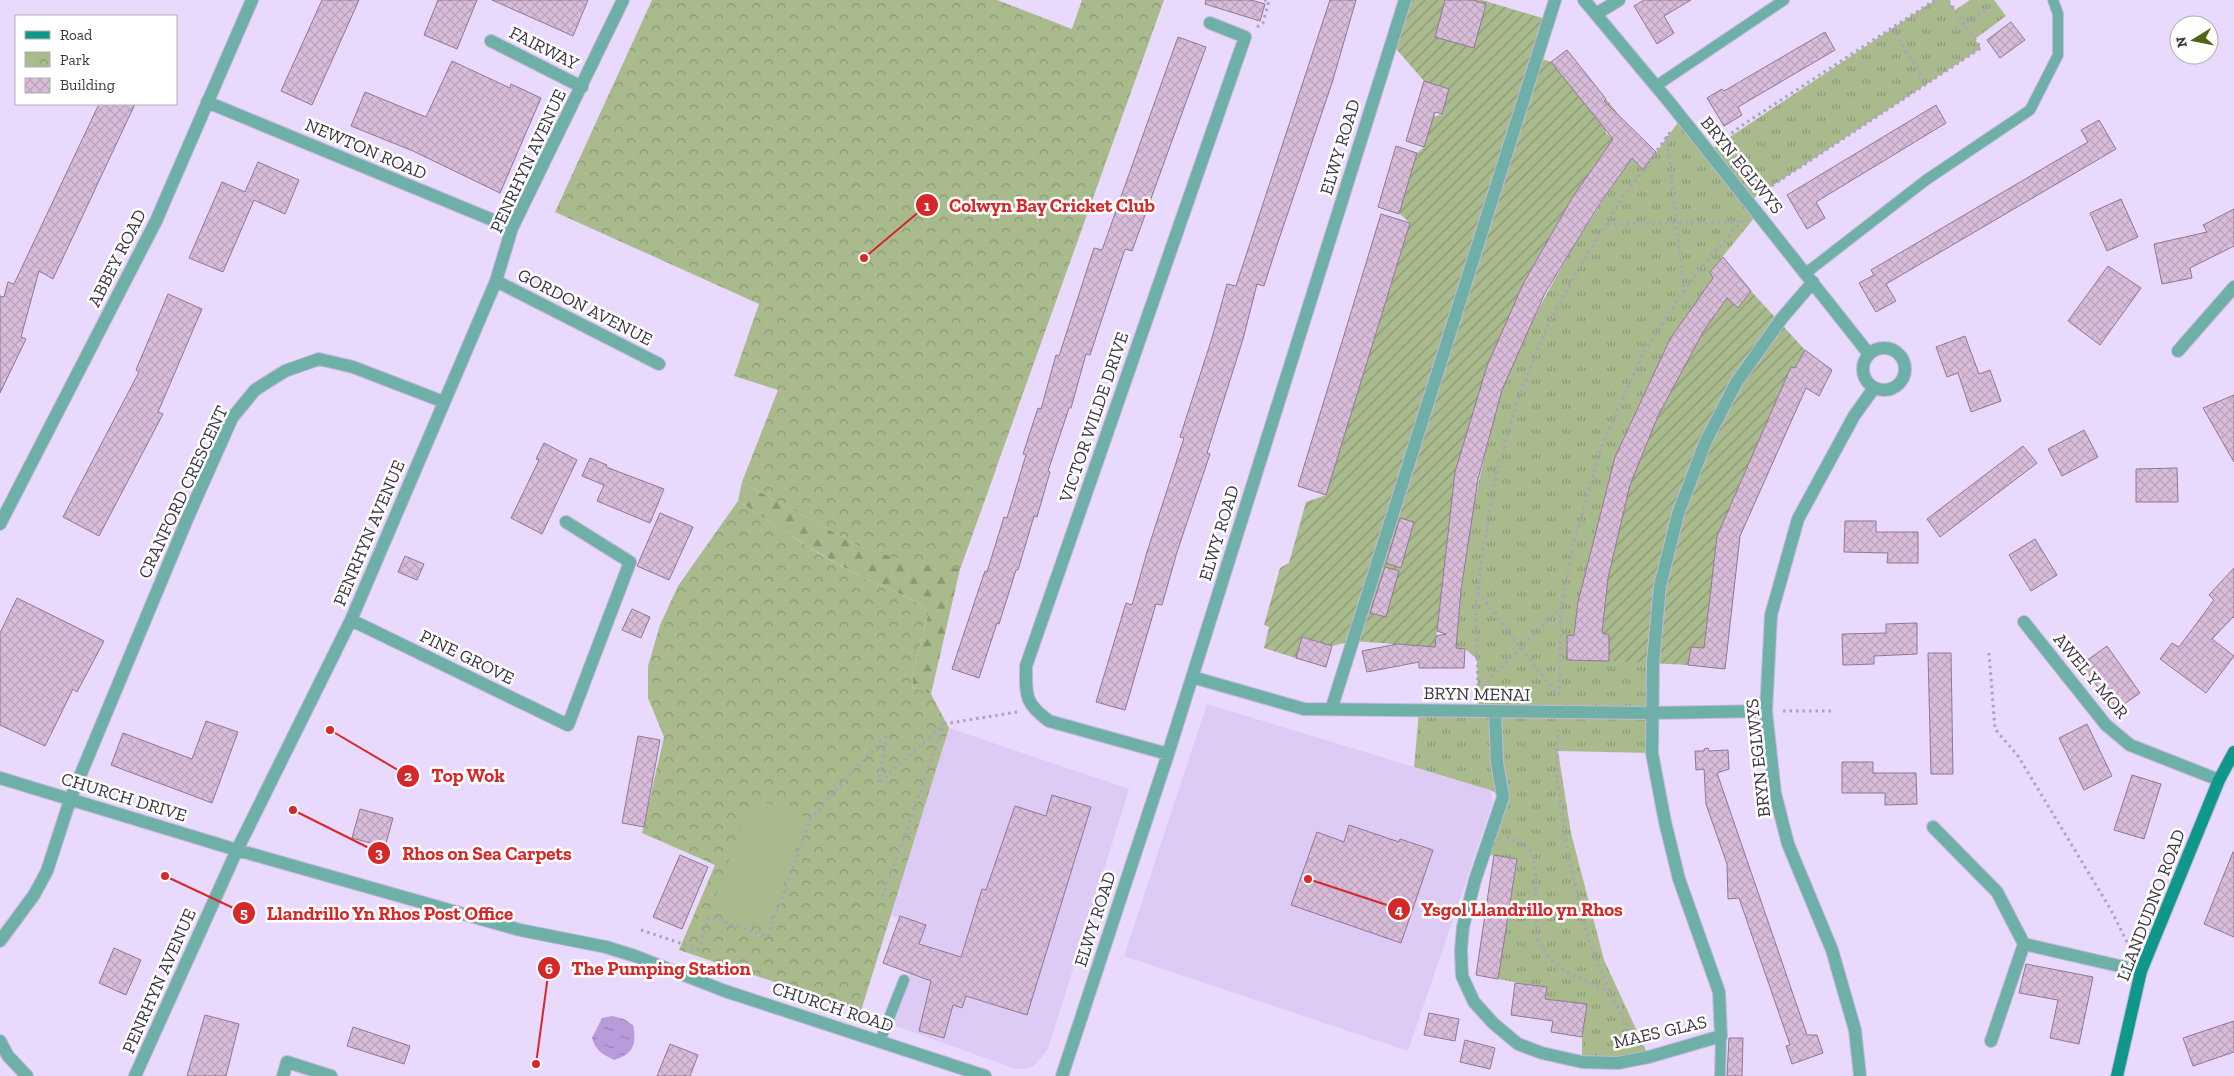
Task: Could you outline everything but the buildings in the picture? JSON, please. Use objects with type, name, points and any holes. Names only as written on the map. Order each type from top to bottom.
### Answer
[{"type":"main road","name":"LLANDUDNO ROAD","points":[[2117,1076],[2141,970],[2219,780],[2234,752]]},
{"type":"street","name":"ABBEY ROAD","points":[[0,524],[156,221],[252,0]]},
{"type":"street","name":"PENRHYN AVENUE","points":[[136,1076],[237,850],[351,620],[496,281],[512,228],[623,0]]},
{"type":"street","name":"ELWY ROAD","points":[[1062,1076],[1168,754],[1405,0]]},
{"type":"street","points":[[1331,710],[1555,0]]},
{"type":"street","name":"BRYN EGLWYS","points":[[1584,0],[1682,117],[1870,354]]},
{"type":"street","points":[[1596,14],[1619,0]]},
{"type":"street","points":[[1210,23],[1245,37]]},
{"type":"street","name":"VICTOR WILDE DRIVE","points":[[1033,710],[1026,692],[1026,666],[1245,37]]},
{"type":"street","name":"FAIRWAY","points":[[491,41],[582,87]]},
{"type":"street","name":"NEWTON ROAD","points":[[207,102],[512,228]]},
{"type":"street","name":"MAES GLAS","points":[[1495,711],[1496,762],[1503,797],[1468,908],[1461,950],[1462,976],[1474,1002],[1493,1023],[1518,1044],[1542,1053],[1582,1062],[1618,1063],[1643,1058],[1721,1036],[1719,992],[1679,879],[1665,822],[1652,753],[1652,713],[1660,586],[1678,514],[1705,443],[1736,383],[1810,277]]},
{"type":"street","name":"GORDON AVENUE","points":[[496,281],[659,364]]},
{"type":"street","points":[[2178,351],[2234,287]]},
{"type":"street","points":[[1880,349],[1891,350],[1900,356],[1904,367],[1901,380],[1894,387],[1888,390],[1874,388],[1864,376],[1864,362],[1870,354],[1880,349]]},
{"type":"street","name":"CRANFORD CRESCENT","points":[[0,941],[34,895],[47,871],[70,800],[192,508],[232,418],[255,390],[285,371],[319,360],[353,367],[444,402]]},
{"type":"street","name":"BRYN EGLWYS","points":[[1860,1076],[1855,1030],[1832,950],[1788,844],[1776,793],[1766,711],[1771,615],[1798,519],[1854,416],[1874,388]]},
{"type":"street","name":"PINE GROVE","points":[[351,620],[568,726],[630,562],[566,522]]},
{"type":"street","name":"AWEL Y MOR","points":[[2024,622],[2106,725],[2130,745],[2219,780]]},
{"type":"street","name":"BRYN MENAI","points":[[1192,677],[1304,710],[1652,713],[1766,711]]},
{"type":"street","points":[[1033,710],[1049,721],[1168,754]]},
{"type":"street","name":"CHURCH DRIVE","points":[[0,778],[237,850]]},
{"type":"street","points":[[1933,827],[1997,892],[2024,944],[1991,1041]]},
{"type":"street","name":"CHURCH ROAD","points":[[237,850],[520,930],[606,947],[635,956],[725,991],[985,1076]]},
{"type":"street","points":[[2024,944],[2141,970]]},
{"type":"street","points":[[0,1041],[8,1056],[27,1076]]},
{"type":"street","points":[[283,1076],[287,1062],[331,1076]]},
{"type":"lane","points":[[1656,86],[1784,0]]},
{"type":"lane","points":[[1810,277],[1926,180],[2030,110],[2058,55],[2058,14],[2053,0]]},
{"type":"lane","points":[[880,1041],[904,980]]},
{"type":"lane","points":[[1720,1076],[1721,1036]]},
{"type":"path","points":[[1245,37],[1262,23],[1269,1],[1264,0]]},
{"type":"path","points":[[1709,151],[1744,124],[1935,0]]},
{"type":"path","points":[[1478,592],[1559,697],[1561,607],[1574,540],[1601,448],[1640,360],[1705,262],[1740,222],[1751,204],[1981,48],[1948,0]]},
{"type":"path","points":[[1956,29],[1986,10]]},
{"type":"path","points":[[1893,28],[1926,85]]},
{"type":"path","points":[[1478,711],[1476,605],[1482,556],[1496,476],[1517,401],[1545,331],[1583,261],[1606,224],[1682,117]]},
{"type":"path","points":[[1668,136],[1684,292]]},
{"type":"path","points":[[1606,224],[1740,222]]},
{"type":"path","points":[[1478,692],[1561,607]]},
{"type":"path","points":[[1990,653],[1995,729],[2023,764],[2111,910],[2141,970]]},
{"type":"path","points":[[641,930],[698,949],[709,917],[768,936],[811,818],[887,734],[878,784],[944,724],[1033,710]]},
{"type":"path","points":[[1766,711],[1832,711]]},
{"type":"path","points":[[1559,712],[1558,778],[1567,851],[1588,938],[1610,992],[1643,1058]]},
{"type":"path","points":[[882,899],[944,724]]},
{"type":"path","points":[[1492,830],[1520,842],[1532,851],[1535,867],[1537,937],[1549,958],[1564,971],[1610,992]]},
{"type":"shaded area","points":[[1207,704],[1490,790],[1493,802],[1408,1051],[1124,956]]},
{"type":"shaded area","points":[[949,728],[1129,789],[1048,1049],[1034,1066],[1025,1069],[1016,1069],[893,1025],[926,926],[890,915]]},
{"type":"green space","points":[[652,0],[997,0],[1072,29],[1082,0],[1164,0],[960,569],[926,565],[866,550],[742,482],[778,390],[734,376],[759,304],[555,212]]},
{"type":"green space","points":[[1405,0],[1482,0],[1549,20],[1537,57],[1551,62],[1591,111],[1606,99],[1620,116],[1605,132],[1613,139],[1572,198],[1526,278],[1487,366],[1455,473],[1435,647],[1353,641],[1332,646],[1303,637],[1296,658],[1264,648],[1269,627],[1264,625],[1280,568],[1289,563],[1306,502],[1326,495],[1410,223],[1399,213],[1417,153],[1424,147],[1433,117],[1442,114],[1449,89],[1424,81],[1391,43]]},
{"type":"green space","points":[[1935,0],[1948,0],[1955,10],[1970,0],[1994,0],[2006,16],[1975,39],[1981,48],[1749,201],[1755,217],[1710,272],[1713,278],[1670,339],[1615,457],[1578,602],[1574,635],[1567,637],[1567,660],[1653,662],[1652,753],[1558,751],[1571,833],[1604,960],[1649,1057],[1582,1062],[1582,1037],[1587,1005],[1545,999],[1547,988],[1498,979],[1517,859],[1494,855],[1483,856],[1503,797],[1490,790],[1414,767],[1419,711],[1478,711],[1477,659],[1465,649],[1456,648],[1464,567],[1472,514],[1497,406],[1529,327],[1544,298],[1577,241],[1632,158],[1643,170],[1682,117],[1709,151]]},
{"type":"green space","points":[[1751,291],[1805,350],[1795,368],[1791,367],[1717,536],[1704,648],[1691,647],[1688,665],[1609,661],[1609,635],[1602,633],[1608,578],[1630,485],[1658,416],[1703,332],[1727,298],[1738,308]]},
{"type":"green space","points":[[996,469],[960,569],[931,694],[912,687],[914,668],[929,611],[905,596],[830,560],[738,501],[742,482],[866,550]]},
{"type":"green space","points":[[738,501],[830,560],[905,596],[929,611],[914,668],[912,687],[931,694],[949,728],[861,1011],[679,950],[715,865],[642,833],[664,737],[648,698],[648,666],[660,625],[678,586]]},
{"type":"green space","points":[[751,797],[807,817],[767,930],[711,910]]},
{"type":"water","points":[[612,1016],[624,1019],[633,1025],[634,1038],[634,1043],[629,1052],[614,1060],[600,1052],[592,1038],[602,1018]]},
{"type":"place","name":"Colwyn Bay Cricket Club","points":[[864,258]]},
{"type":"place","name":"Top Wok","points":[[330,730]]},
{"type":"place","name":"Rhos on Sea Carpets","points":[[293,810]]},
{"type":"place","name":"Llandrillo Yn Rhos Post Office","points":[[165,876]]},
{"type":"place","name":"Ysgol Llandrillo yn Rhos","points":[[1308,879]]},
{"type":"place","name":"The Pumping Station","points":[[536,1064]]}]
